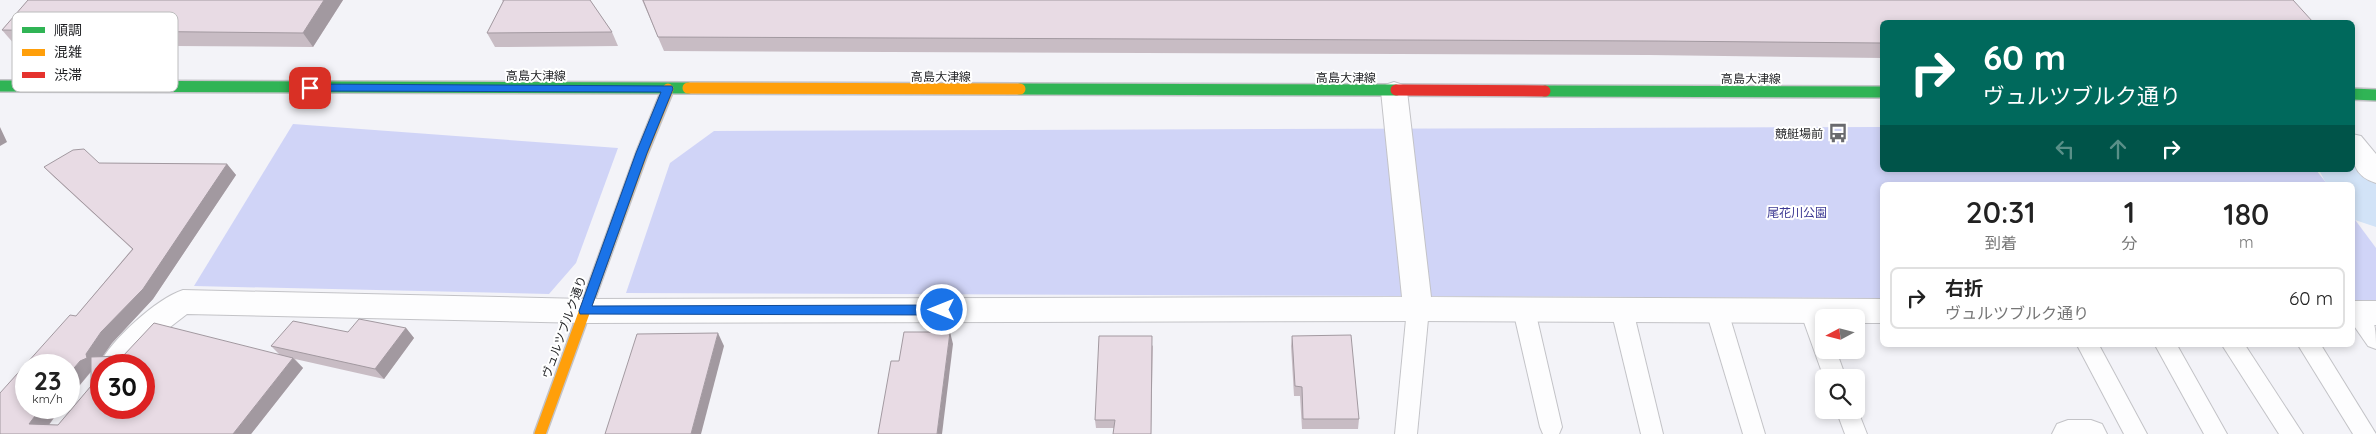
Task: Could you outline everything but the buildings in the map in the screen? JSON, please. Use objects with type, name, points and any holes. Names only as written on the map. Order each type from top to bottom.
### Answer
[{"type":"main road","name":"高島大津線","points":[[178,87],[1880,92]]},
{"type":"main road","name":"ヴュルツブルク通り","points":[[540,434],[642,153],[668,89]]},
{"type":"main road","points":[[2355,94],[2376,95]]},
{"type":"street","points":[[1394,91],[1418,309]]},
{"type":"street","points":[[2355,147],[2376,173]]},
{"type":"street","points":[[125,354],[172,308],[183,302],[585,311],[1418,309],[1880,311]]},
{"type":"street","points":[[2068,434],[2091,434]]},
{"type":"lane","points":[[1406,434],[1418,309]]},
{"type":"lane","points":[[1524,310],[1551,428]]},
{"type":"lane","points":[[1622,310],[1652,434]]},
{"type":"lane","points":[[1716,311],[1754,434]]},
{"type":"lane","points":[[1811,311],[1815,322]]},
{"type":"lane","points":[[2362,313],[2376,340]]},
{"type":"lane","points":[[2089,347],[2136,434]]},
{"type":"lane","points":[[2167,347],[2216,434]]},
{"type":"lane","points":[[2234,347],[2292,434]]},
{"type":"lane","points":[[2309,347],[2365,434]]},
{"type":"lane","points":[[1850,419],[1856,434]]},
{"type":"green space","points":[[293,124],[618,148],[576,263],[549,294],[194,286]]},
{"type":"green space","name":"尾花川公園","points":[[1880,127],[1880,172],[2318,172],[2326,182],[1880,182],[1880,298],[626,293],[670,163],[714,131]]},
{"type":"green space","points":[[2355,220],[2376,248],[2376,300],[2355,300]]},
{"type":"waterway","points":[[2354,172],[2376,201]]},
{"type":"traffic: fast","points":[[0,86],[12,86]]},
{"type":"traffic: fast","points":[[178,87],[688,88]]},
{"type":"traffic: fast","points":[[1020,89],[1396,90]]},
{"type":"traffic: fast","points":[[1545,91],[1880,92]]},
{"type":"traffic: fast","points":[[2355,94],[2376,95]]},
{"type":"traffic: slow","points":[[688,88],[1020,89]]},
{"type":"traffic: slow","points":[[540,434],[642,153],[668,89]]},
{"type":"traffic: jam","points":[[1396,90],[1545,91]]},
{"type":"place","name":"競艇場前","points":[[1838,133]]},
{"type":"route","points":[[310,88],[668,89],[642,153],[585,311],[942,310]]}]
